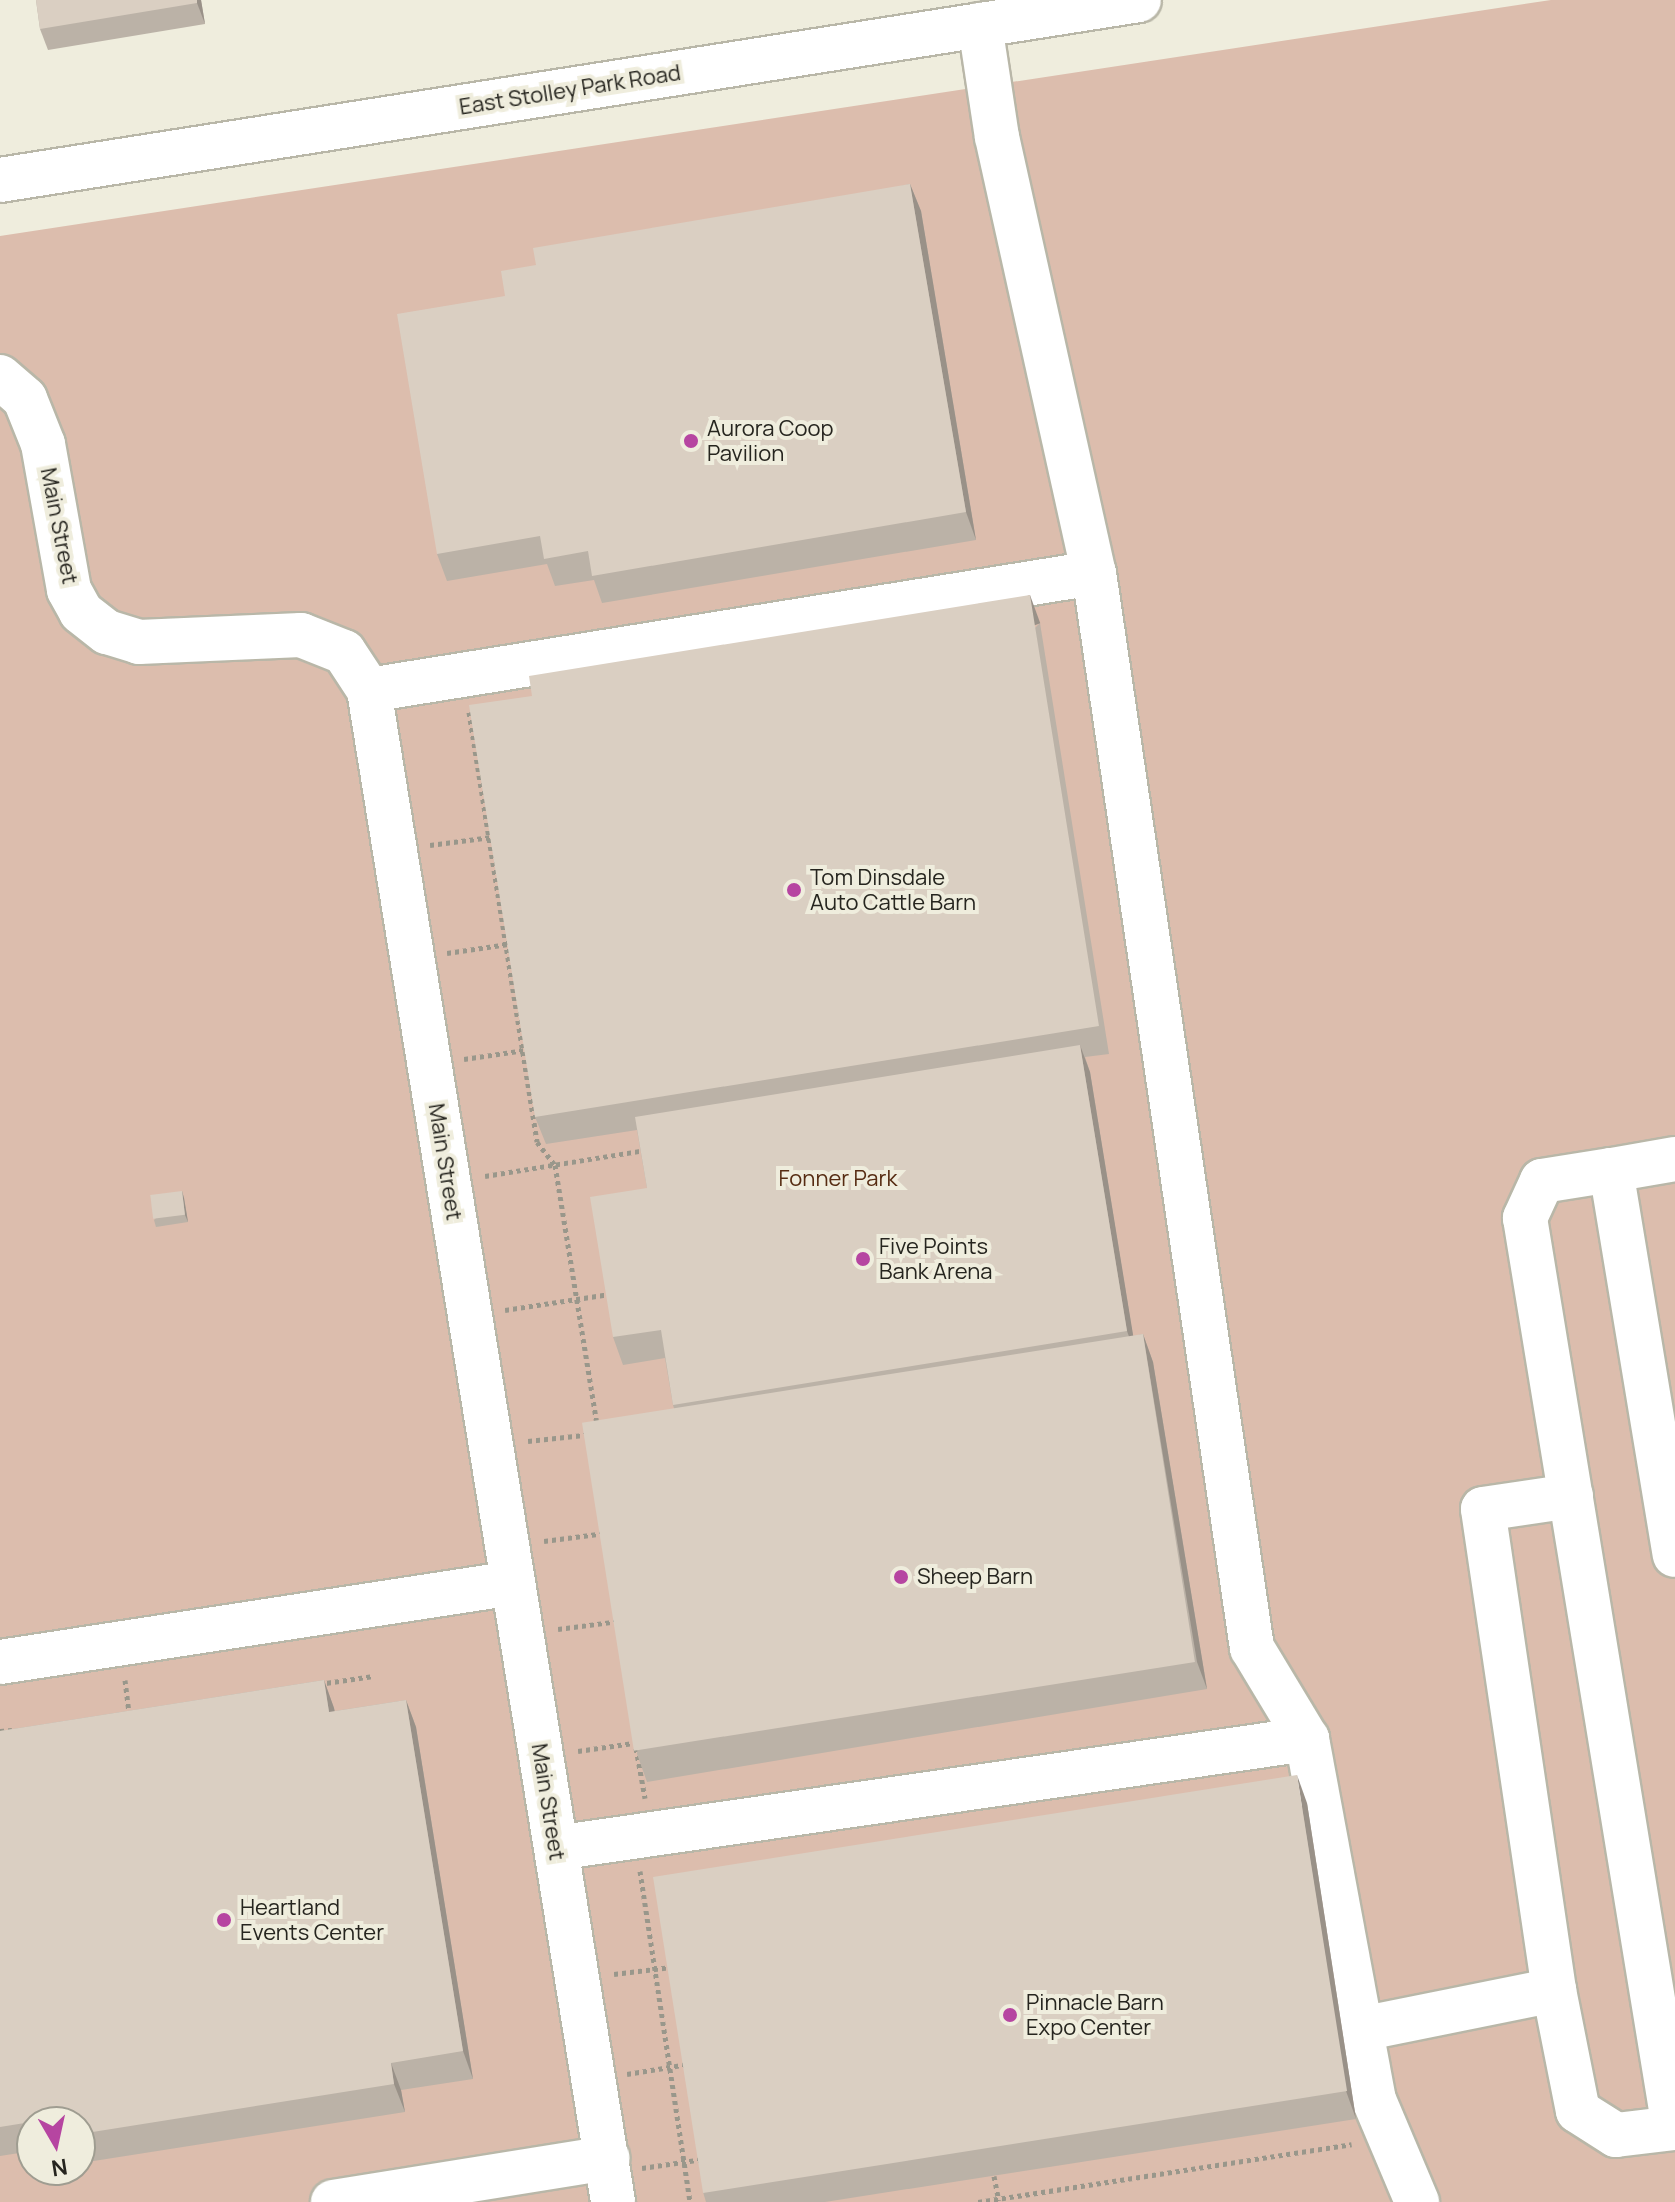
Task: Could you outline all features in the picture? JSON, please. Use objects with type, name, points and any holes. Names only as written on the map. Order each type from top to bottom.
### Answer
[{"type":"street","name":"East Stolley Park Road","points":[[0,180],[1139,0]]},
{"type":"street","points":[[980,25],[997,137],[1094,573],[1252,1648],[1307,1739],[1374,2100],[1393,2137],[1417,2202]]},
{"type":"street","name":"Main Street","points":[[0,377],[25,399],[43,444],[69,590],[81,612],[107,632],[139,642],[301,635],[344,652],[369,690],[610,2178]]},
{"type":"street","points":[[369,690],[1094,573]]},
{"type":"street","points":[[1571,1496],[1483,1509],[1554,1990],[1578,2111],[1616,2135],[1675,2128],[1571,1496],[1525,1218],[1542,1181],[1675,1159]]},
{"type":"street","points":[[1611,1170],[1675,1555]]},
{"type":"street","points":[[0,1662],[119,1644],[510,1564]]},
{"type":"street","points":[[556,1848],[1307,1739]]},
{"type":"street","points":[[1361,2029],[1554,1990]]},
{"type":"street","points":[[333,2202],[610,2178]]},
{"type":"path","points":[[464,675],[510,944],[537,1142],[555,1165],[597,1424],[584,1434],[491,1446]]},
{"type":"path","points":[[395,849],[492,837]]},
{"type":"path","points":[[412,957],[510,944]]},
{"type":"path","points":[[429,1064],[530,1049]]},
{"type":"path","points":[[448,1181],[646,1150]]},
{"type":"path","points":[[470,1315],[611,1294]]},
{"type":"path","points":[[584,1434],[586,1448]]},
{"type":"path","points":[[598,1519],[604,1533],[603,1548]]},
{"type":"path","points":[[510,1564],[604,1533]]},
{"type":"path","points":[[613,1607],[618,1621],[618,1636]]},
{"type":"path","points":[[521,1634],[618,1621]]},
{"type":"path","points":[[119,1644],[132,1726]]},
{"type":"path","points":[[312,1685],[373,1676]]},
{"type":"path","points":[[115,1714],[145,1710]]},
{"type":"path","points":[[0,1731],[29,1727]]},
{"type":"path","points":[[633,1727],[638,1742],[655,1969],[690,2202]]},
{"type":"path","points":[[541,1757],[638,1742]]},
{"type":"path","points":[[577,1979],[673,1967]]},
{"type":"path","points":[[594,2078],[688,2064]]},
{"type":"path","points":[[978,2202],[1393,2137]]},
{"type":"path","points":[[610,2178],[703,2159]]},
{"type":"path","points":[[994,2176],[999,2201]]},
{"type":"green space","name":"Fonner Park","points":[[1551,0],[1675,0],[1675,2202],[0,2202],[0,236]]},
{"type":"building","points":[[36,0],[197,0],[197,3],[40,29]]},
{"type":"building","name":"Aurora Coop Pavilion","points":[[910,184],[966,512],[592,576],[588,551],[544,559],[540,536],[437,554],[397,314],[505,296],[501,271],[536,265],[533,248]]},
{"type":"building","name":"Tom Dinsdale Auto Cattle Barn","points":[[1030,595],[1099,1026],[535,1117],[469,705],[532,696],[529,676]]},
{"type":"building","name":"Five Points Bank Arena","points":[[1080,1045],[1127,1331],[673,1405],[661,1330],[613,1337],[590,1197],[647,1188],[635,1117]]},
{"type":"building","points":[[182,1191],[185,1215],[153,1219],[150,1195]]},
{"type":"building","name":"Sheep Barn","points":[[1143,1334],[1195,1662],[634,1751],[582,1423]]},
{"type":"building","name":"Heartland Events Center","points":[[324,1680],[329,1712],[406,1700],[463,2051],[391,2063],[394,2084],[96,2131],[96,2106],[16,2106],[16,2124],[0,2127],[0,1731]]},
{"type":"building","name":"Pinnacle Barn Expo Center","points":[[1297,1775],[1347,2091],[703,2193],[653,1877]]},
{"type":"place","name":"Aurora Coop Pavilion","points":[[691,441]]},
{"type":"place","name":"Tom Dinsdale Auto Cattle Barn","points":[[794,890]]},
{"type":"place","name":"Five Points Bank Arena","points":[[863,1259]]},
{"type":"place","name":"Sheep Barn","points":[[901,1577]]},
{"type":"place","name":"Heartland Events Center","points":[[224,1920]]},
{"type":"place","name":"Pinnacle Barn Expo Center","points":[[1010,2015]]}]
